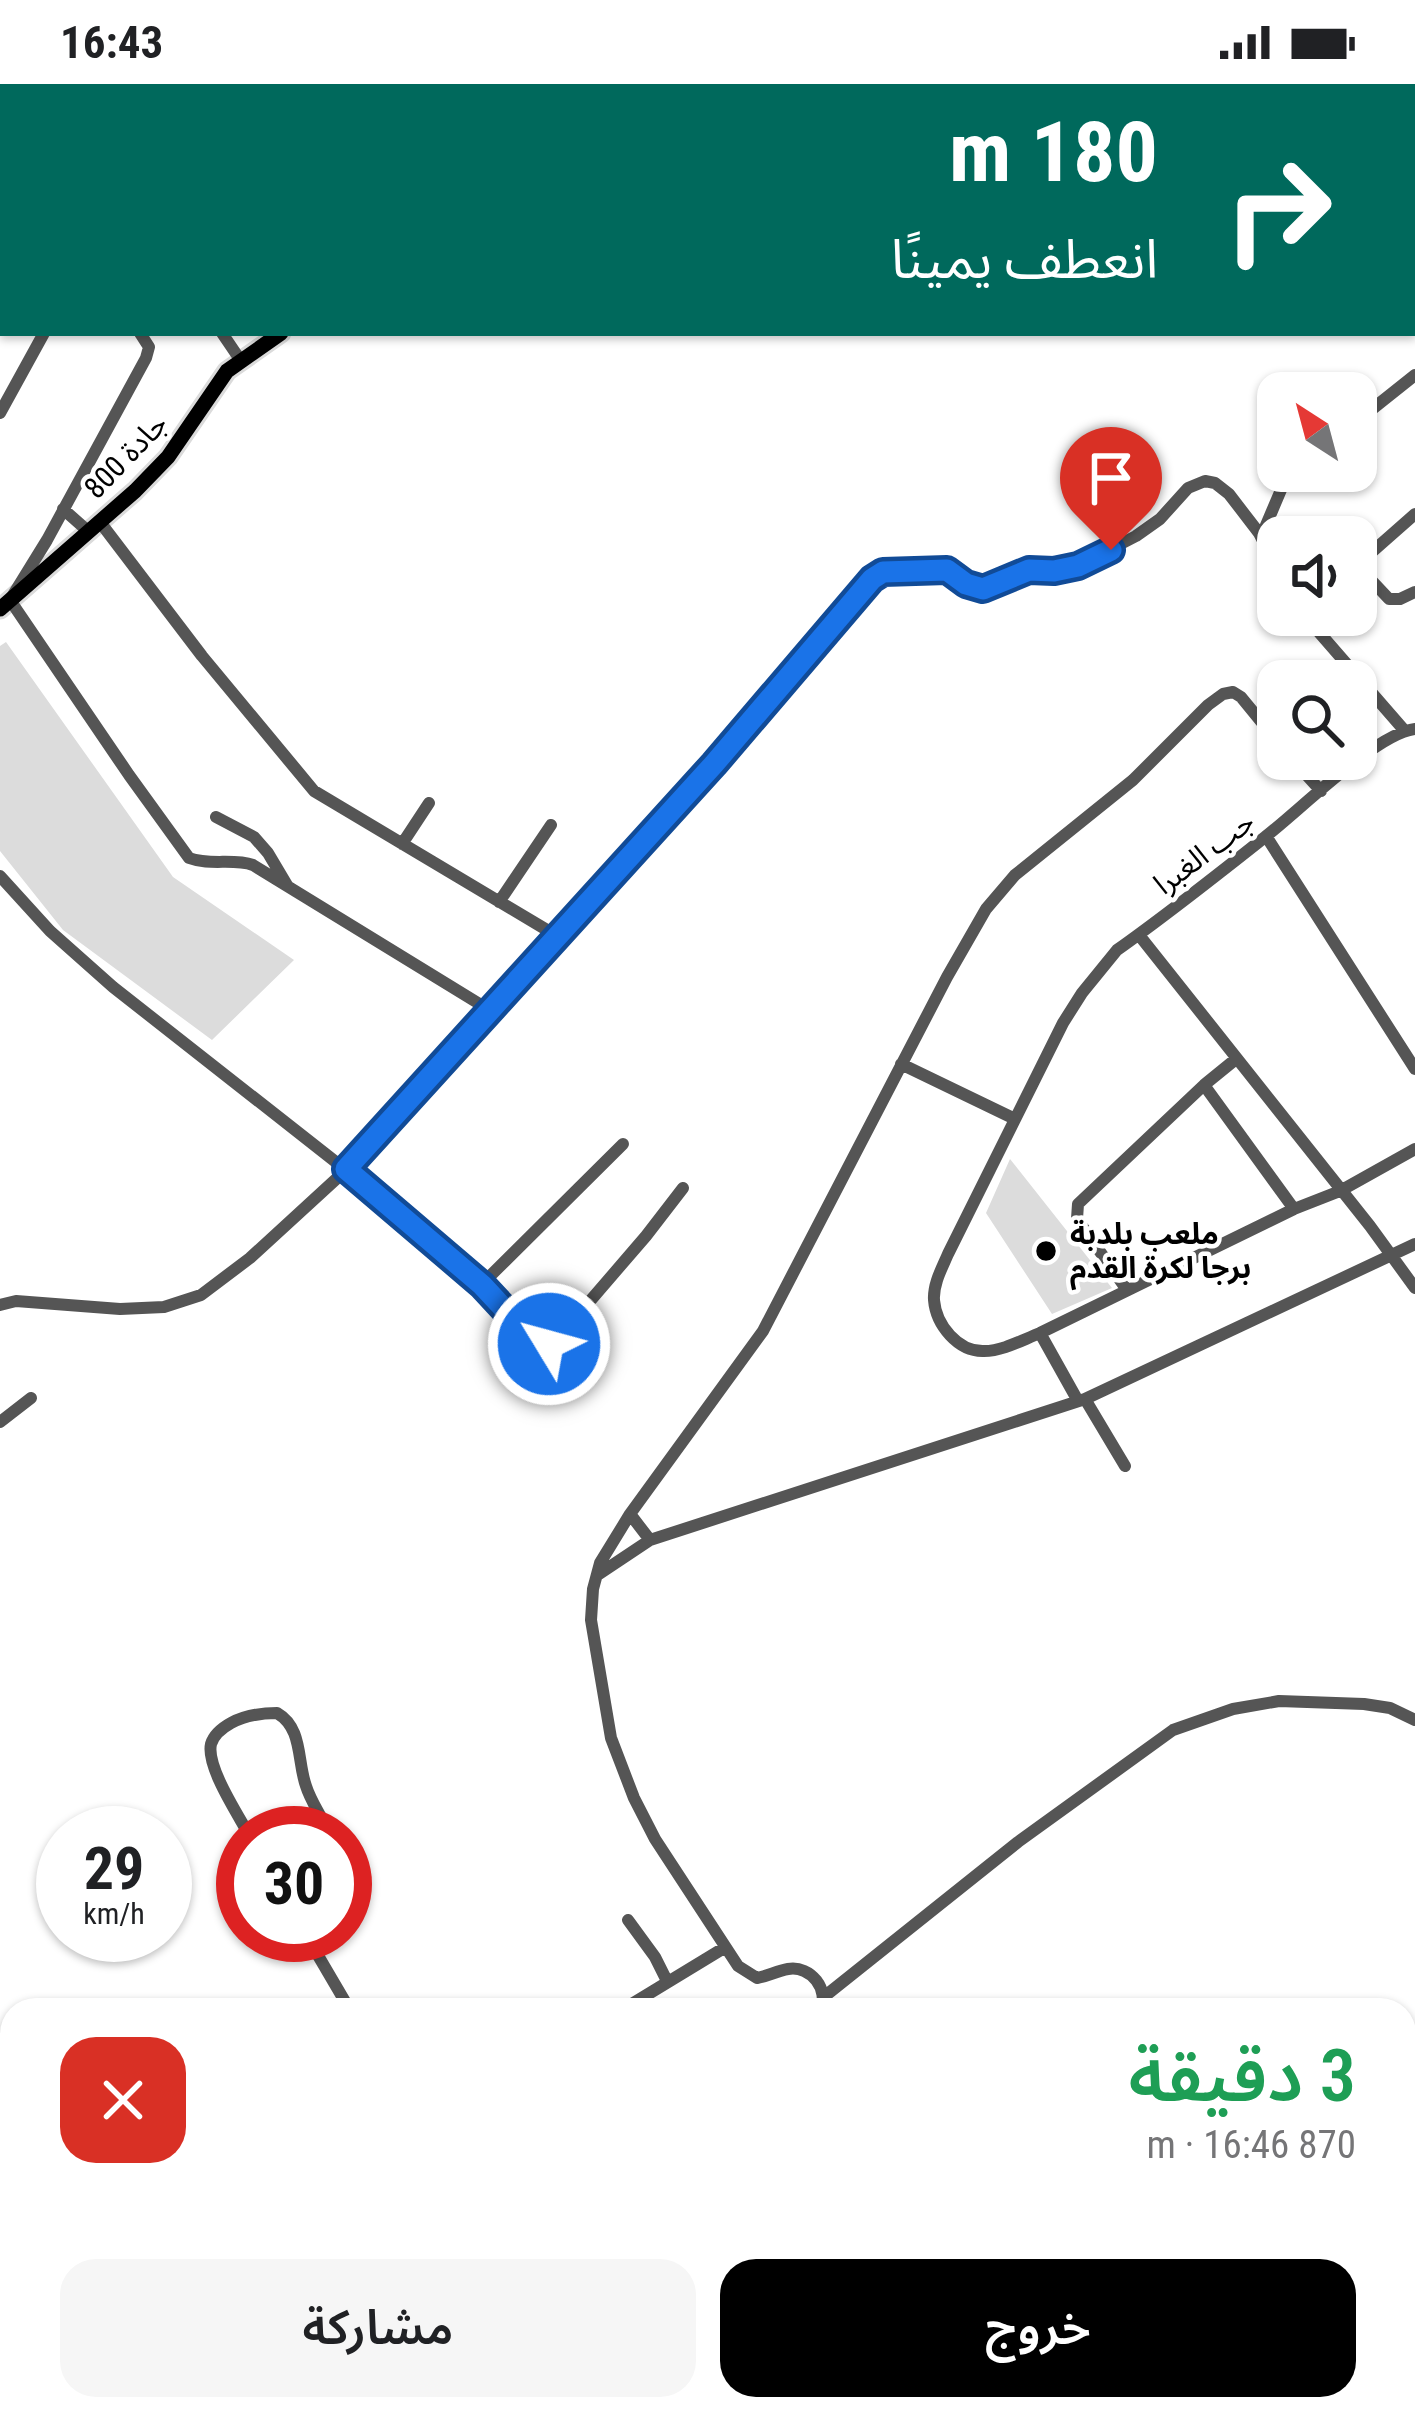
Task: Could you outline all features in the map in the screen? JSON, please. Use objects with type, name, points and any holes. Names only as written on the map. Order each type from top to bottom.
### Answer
[{"type":"main road","name":"جادة 800","points":[[5,604],[168,458],[227,371],[276,336]]},
{"type":"street","points":[[0,413],[42,336]]},
{"type":"street","points":[[142,336],[149,347],[146,358],[64,509],[5,604],[189,858],[247,862],[491,1011]]},
{"type":"street","points":[[224,336],[241,361]]},
{"type":"street","points":[[1377,405],[1415,375]]},
{"type":"street","points":[[0,1305],[164,1307],[194,1298],[250,1258],[346,1169],[880,574],[947,570],[983,589],[1029,570],[1078,566],[1136,536],[1160,519],[1188,488],[1204,481],[1228,494],[1257,532]]},
{"type":"street","points":[[64,509],[94,527],[314,790],[557,936]]},
{"type":"street","points":[[1377,547],[1415,514]]},
{"type":"street","points":[[1377,587],[1389,599],[1415,592]]},
{"type":"street","points":[[1323,636],[1410,730]]},
{"type":"street","points":[[822,1998],[820,1984],[796,1968],[761,1978],[737,1966],[644,1819],[611,1738],[591,1620],[600,1563],[630,1514],[763,1331],[901,1064],[998,894],[1133,780],[1223,694],[1233,692],[1241,697],[1257,716]]},
{"type":"street","name":"جب الغبرا","points":[[1040,1333],[996,1350],[973,1351],[949,1334],[934,1302],[938,1276],[1063,1023],[1117,950],[1360,759],[1410,730]]},
{"type":"street","points":[[1311,780],[1321,791]]},
{"type":"street","points":[[402,844],[429,803]]},
{"type":"street","points":[[216,817],[254,837],[291,890]]},
{"type":"street","points":[[499,902],[551,825]]},
{"type":"street","points":[[1266,836],[1415,1070]]},
{"type":"street","points":[[0,876],[50,931],[113,987],[346,1169],[482,1285],[534,1341],[549,1344],[559,1336],[683,1188]]},
{"type":"street","points":[[1139,934],[1415,1288]]},
{"type":"street","points":[[1127,1291],[1077,1219],[1077,1207],[1236,1059]]},
{"type":"street","points":[[901,1064],[1015,1119]]},
{"type":"street","points":[[1204,1084],[1294,1209]]},
{"type":"street","points":[[482,1285],[623,1144]]},
{"type":"street","points":[[1125,1466],[1040,1333],[1340,1191],[1415,1149]]},
{"type":"street","points":[[598,1575],[650,1540],[1082,1400],[1415,1244]]},
{"type":"street","points":[[0,1422],[31,1398]]},
{"type":"street","points":[[630,1514],[650,1540]]},
{"type":"street","points":[[829,1998],[1018,1842],[1173,1730],[1233,1709],[1279,1701],[1364,1704],[1390,1708],[1415,1720]]},
{"type":"street","points":[[234,1806],[210,1750],[214,1736],[253,1714],[277,1713],[290,1723],[295,1735],[315,1806]]},
{"type":"street","points":[[628,1919],[667,1981]]},
{"type":"street","points":[[641,1998],[724,1948]]},
{"type":"street","points":[[322,1962],[343,1998]]},
{"type":"shaded area","points":[[6,642],[173,877],[294,960],[212,1040],[63,930],[0,851],[0,646]]},
{"type":"shaded area","name":"ملعب بلدبة برجا لكرة القدم","points":[[1010,1159],[1112,1288],[1052,1314],[986,1213]]},
{"type":"place","name":"ملعب بلدبة برجا لكرة القدم","points":[[1046,1251]]},
{"type":"route","points":[[549,1344],[534,1341],[482,1285],[346,1169],[714,764],[872,579],[883,572],[947,570],[983,589],[1029,570],[1078,566],[1111,550]]}]
